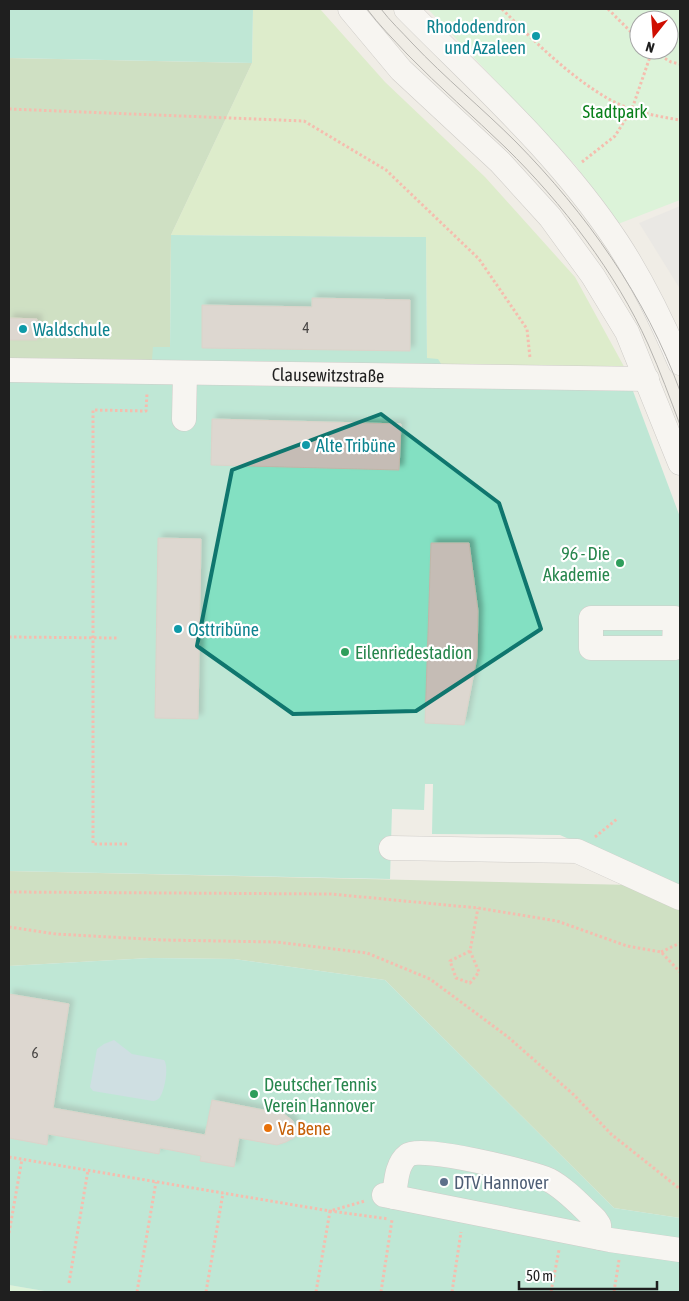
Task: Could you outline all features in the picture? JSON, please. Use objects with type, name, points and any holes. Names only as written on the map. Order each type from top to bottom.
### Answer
[{"type":"street","points":[[350,9],[401,70],[500,162],[550,217],[593,276],[627,332],[680,463]]},
{"type":"street","points":[[406,9],[566,174],[616,242],[650,299],[680,363]]},
{"type":"street","name":"Clausewitzstraße","points":[[9,370],[647,379]]},
{"type":"street","points":[[184,419],[185,373]]},
{"type":"street","points":[[391,848],[577,851],[680,898]]},
{"type":"street","points":[[605,1248],[599,1225],[595,1219],[554,1183],[536,1176],[447,1154],[418,1152],[409,1154],[402,1161],[398,1170],[390,1204],[605,1248],[680,1250]]},
{"type":"path","points":[[502,9],[568,70],[608,99],[652,115],[680,120]]},
{"type":"path","points":[[608,9],[629,30]]},
{"type":"path","points":[[566,174],[615,136],[632,109],[649,60]]},
{"type":"path","points":[[668,60],[680,64]]},
{"type":"path","points":[[9,109],[304,121],[386,170],[479,259],[528,329],[532,378]]},
{"type":"path","points":[[126,844],[93,844],[93,410],[146,411],[147,372]]},
{"type":"path","points":[[9,637],[117,638]]},
{"type":"path","points":[[9,892],[331,894],[478,908],[557,921],[627,946],[661,952],[680,943]]},
{"type":"path","points":[[470,951],[450,961],[456,978],[470,983],[479,972],[470,951],[478,908]]},
{"type":"path","points":[[9,927],[66,934],[164,940],[276,942],[368,953],[430,979],[508,1037],[574,1095],[611,1134],[680,1189]]},
{"type":"path","points":[[661,952],[680,972]]},
{"type":"path","points":[[9,1157],[330,1211],[390,1204]]},
{"type":"path","points":[[9,1233],[22,1159]]},
{"type":"path","points":[[69,1283],[88,1170]]},
{"type":"path","points":[[137,1292],[156,1182]]},
{"type":"path","points":[[206,1292],[223,1193]]},
{"type":"path","points":[[330,1211],[390,1204]]},
{"type":"path","points":[[390,1204],[401,1221]]},
{"type":"path","points":[[381,1292],[390,1204]]},
{"type":"path","points":[[316,1292],[330,1211]]},
{"type":"path","points":[[452,1292],[461,1232],[453,1230]]},
{"type":"path","points":[[605,1248],[619,1260],[628,1261]]},
{"type":"path","points":[[551,1292],[559,1249],[568,1251]]},
{"type":"path","points":[[614,1292],[619,1260]]},
{"type":"highlighted area","points":[[381,414],[499,503],[541,629],[416,711],[293,714],[197,646],[232,470]]},
{"type":"green space","points":[[9,9],[253,9],[252,63],[9,58]]},
{"type":"green space","points":[[253,9],[320,9],[385,82],[485,177],[575,277],[627,372],[445,370],[427,358],[426,237],[171,235],[252,63]]},
{"type":"green space","name":"Stadtpark","points":[[428,9],[680,9],[680,200],[618,224],[576,166]]},
{"type":"green space","points":[[9,58],[252,63],[171,235],[170,347],[152,360],[9,358]]},
{"type":"green space","points":[[171,235],[426,237],[427,358],[438,359],[445,370],[633,391],[680,517],[680,889],[560,835],[432,834],[433,784],[425,784],[424,810],[392,809],[390,879],[9,871],[9,358],[152,360],[153,347],[170,347]]},
{"type":"green space","points":[[9,871],[632,885],[680,907],[680,1218],[614,1208],[385,980],[234,959],[150,958],[9,966]]},
{"type":"green space","name":"Deutscher Tennis Verein Hannover","points":[[150,958],[234,959],[385,980],[614,1208],[680,1218],[680,1292],[50,1292],[9,1285],[9,966]]},
{"type":"green space","points":[[9,1285],[50,1292],[9,1292]]},
{"type":"shaded area","points":[[680,206],[680,289],[639,223]]},
{"type":"water","points":[[114,1040],[132,1054],[164,1060],[166,1078],[162,1094],[158,1099],[153,1101],[93,1091],[90,1087],[97,1049]]},
{"type":"building","points":[[312,298],[410,300],[410,351],[202,348],[202,305],[312,307]]},
{"type":"building","name":"Waldschule","points":[[9,318],[37,319],[37,340],[9,340]]},
{"type":"building","name":"Alte Tribüne","points":[[212,419],[401,424],[399,470],[211,465]]},
{"type":"building","name":"Osttribüne","points":[[158,538],[201,539],[198,719],[155,718]]},
{"type":"building","points":[[431,543],[469,543],[478,611],[477,657],[464,725],[425,723]]},
{"type":"building","points":[[9,994],[69,1004],[53,1108],[205,1135],[212,1100],[284,1114],[293,1121],[296,1129],[295,1137],[277,1145],[239,1138],[234,1167],[200,1161],[201,1156],[160,1148],[159,1154],[48,1134],[47,1145],[9,1138]]},
{"type":"tram line","points":[[367,9],[419,66],[527,169],[586,240],[604,265],[635,317],[657,364],[680,425]]},
{"type":"tram line","points":[[381,9],[425,56],[542,169],[590,227],[612,258],[650,322],[680,391]]},
{"type":"place","name":"Rhododendron und Azaleen","points":[[536,36]]},
{"type":"place","name":"Waldschule","points":[[23,329]]},
{"type":"place","name":"Alte Tribüne","points":[[306,445]]},
{"type":"place","name":"96 - Die Akademie","points":[[620,563]]},
{"type":"place","name":"Osttribüne","points":[[178,629]]},
{"type":"place","name":"Eilenriedestadion","points":[[345,652]]},
{"type":"place","name":"Deutscher Tennis Verein Hannover","points":[[254,1094]]},
{"type":"place","name":"Va Bene","points":[[268,1128]]},
{"type":"place","name":"DTV Hannover","points":[[444,1182]]}]
